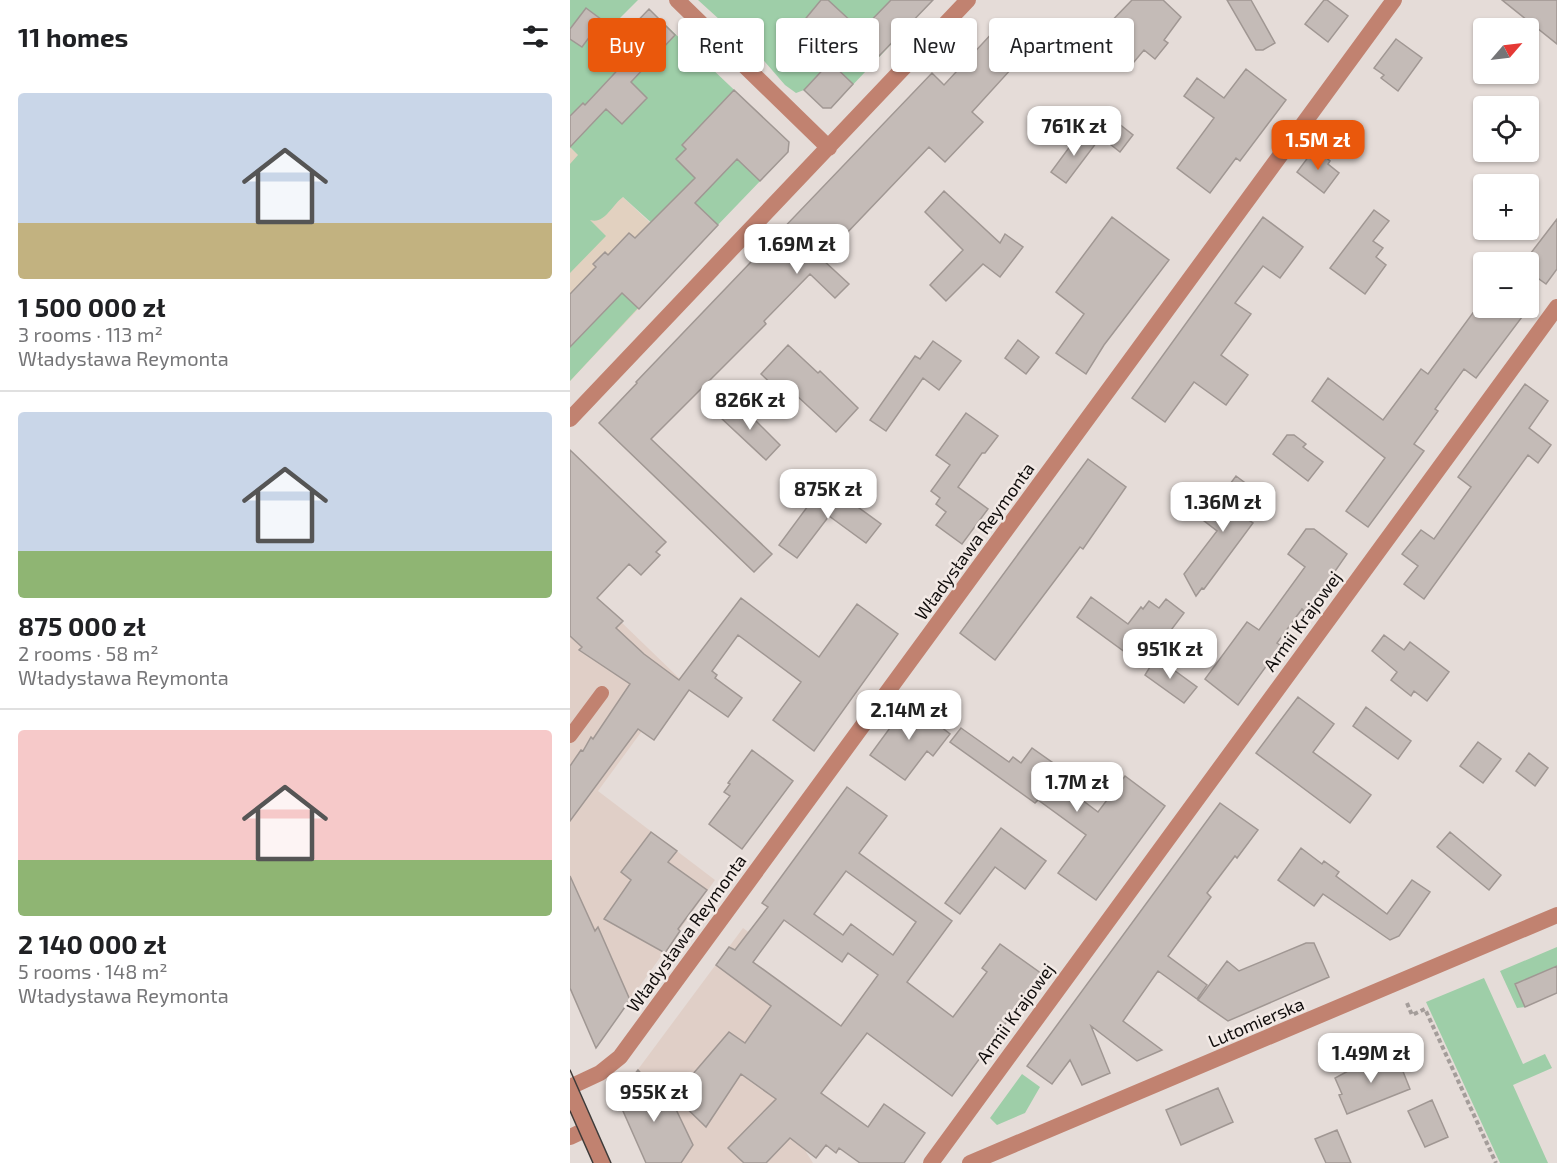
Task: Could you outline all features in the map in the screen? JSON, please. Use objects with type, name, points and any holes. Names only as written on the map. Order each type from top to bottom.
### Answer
[{"type":"street","points":[[677,0],[829,148]]},
{"type":"street","points":[[570,419],[968,0]]},
{"type":"street","name":"Władysława Reymonta","points":[[570,1089],[600,1073],[620,1057],[1394,0]]},
{"type":"street","name":"Armii Krajowej","points":[[932,1163],[1557,307]]},
{"type":"street","name":"Lutomierska","points":[[970,1163],[1557,915]]},
{"type":"street","points":[[570,1089],[602,1163]]},
{"type":"street","points":[[570,1137],[587,1129]]},
{"type":"lane","points":[[570,736],[602,693]]},
{"type":"path","points":[[1407,1003],[1413,1015],[1425,1009],[1496,1163]]},
{"type":"shaded area","points":[[570,147],[664,236],[640,307],[570,381]]},
{"type":"shaded area","points":[[586,588],[680,679],[598,791],[715,880],[603,1038],[596,1040],[592,1037],[570,988],[570,604]]},
{"type":"shaded area","points":[[743,928],[766,945],[753,962],[851,1033],[800,1100],[808,1132],[806,1152],[813,1163],[646,1163],[619,1102],[619,1095]]},
{"type":"green space","points":[[570,0],[638,0],[620,18],[588,18],[588,72],[666,72],[666,25],[678,37],[678,72],[715,72],[789,142],[788,152],[688,256],[623,197],[600,220],[590,220],[606,236],[570,273],[570,164],[578,155],[570,147]]},
{"type":"green space","points":[[698,0],[933,0],[916,18],[891,18],[891,44],[879,57],[879,18],[776,18],[776,72],[865,72],[831,108],[823,108],[804,90],[796,93],[785,85],[764,61],[764,18],[718,18]]},
{"type":"green space","points":[[649,9],[658,18],[640,18]]},
{"type":"green space","points":[[622,293],[638,308],[570,381],[570,347]]},
{"type":"green space","points":[[1557,947],[1557,966],[1515,984],[1525,1007],[1517,1008],[1500,971]]},
{"type":"green space","points":[[1484,978],[1523,1064],[1545,1054],[1552,1068],[1513,1085],[1548,1163],[1500,1163],[1426,1002]]},
{"type":"green space","points":[[1022,1074],[1040,1087],[1025,1113],[997,1125],[990,1118]]},
{"type":"building","points":[[821,0],[828,0],[848,18],[806,18]]},
{"type":"building","points":[[891,0],[933,0],[916,18],[891,18],[891,44],[879,56],[879,18],[874,18]]},
{"type":"building","points":[[1132,0],[1163,0],[1181,17],[1164,40],[1168,43],[1155,59],[1144,50],[1134,62],[1134,18],[1115,18]]},
{"type":"building","points":[[1227,0],[1251,0],[1275,43],[1263,50],[1256,50]]},
{"type":"building","points":[[1324,0],[1348,16],[1328,42],[1305,24]]},
{"type":"building","points":[[1502,0],[1557,0],[1557,44],[1539,30],[1539,18],[1524,18]]},
{"type":"building","points":[[586,8],[599,18],[588,18],[588,39],[582,47],[570,39],[570,29]]},
{"type":"building","points":[[649,9],[658,18],[640,18]]},
{"type":"building","points":[[666,26],[675,35],[666,45]]},
{"type":"building","points":[[989,36],[989,72],[1008,72],[972,112],[983,122],[945,162],[929,147],[822,259],[849,284],[835,298],[810,274],[764,321],[766,324],[651,439],[772,554],[754,572],[599,423],[932,73],[944,85],[956,72],[977,72],[977,49]]},
{"type":"building","points":[[1396,39],[1422,58],[1398,91],[1381,78],[1384,75],[1374,68]]},
{"type":"building","points":[[1246,69],[1286,100],[1240,161],[1236,158],[1210,193],[1177,168],[1214,118],[1184,96],[1197,78],[1224,98]]},
{"type":"building","points":[[616,72],[640,72],[631,82],[647,98],[622,124],[606,109],[570,147],[570,116],[583,103],[585,105]]},
{"type":"building","points":[[821,72],[840,72],[853,84],[831,108],[823,108],[804,90]]},
{"type":"building","points":[[734,90],[789,142],[788,152],[760,181],[737,159],[695,203],[718,225],[639,309],[622,293],[570,347],[570,294],[596,267],[593,264],[605,252],[608,255],[629,233],[635,238],[695,178],[676,159],[686,149],[682,145]]},
{"type":"building","points":[[1118,123],[1133,135],[1120,152],[1105,140]]},
{"type":"building","points":[[1082,130],[1097,142],[1066,183],[1051,172]]},
{"type":"building","points":[[1315,148],[1330,161],[1328,164],[1339,173],[1324,193],[1297,172]]},
{"type":"building","points":[[944,191],[1000,243],[1005,234],[1023,247],[1000,277],[983,264],[946,301],[930,285],[963,250],[925,212]]},
{"type":"building","points":[[1374,210],[1389,221],[1373,241],[1383,248],[1376,257],[1386,265],[1365,294],[1330,268]]},
{"type":"building","points":[[1112,217],[1169,260],[1104,345],[1086,374],[1056,353],[1084,314],[1056,292]]},
{"type":"building","points":[[1263,217],[1303,247],[1280,278],[1263,266],[1235,303],[1251,314],[1221,355],[1248,375],[1226,405],[1194,382],[1165,422],[1132,398]]},
{"type":"building","points":[[1557,219],[1557,269],[1546,284],[1539,279],[1539,252],[1532,252]]},
{"type":"building","points":[[1473,313],[1473,318],[1521,318],[1476,378],[1464,369],[1435,409],[1438,411],[1414,444],[1424,451],[1368,527],[1346,511],[1385,458],[1312,401],[1328,378],[1383,420],[1421,369],[1428,374]]},
{"type":"building","points":[[1018,340],[1039,357],[1026,374],[1005,358]]},
{"type":"building","points":[[933,341],[961,361],[939,390],[923,378],[886,431],[870,420],[915,356],[920,359]]},
{"type":"building","points":[[788,345],[818,373],[820,371],[858,408],[836,432],[796,395],[790,401],[761,374]]},
{"type":"building","points":[[1525,384],[1548,401],[1529,428],[1551,445],[1538,463],[1528,455],[1424,599],[1404,584],[1418,566],[1402,554],[1421,530],[1434,539],[1471,487],[1458,477]]},
{"type":"building","points":[[736,401],[780,445],[766,460],[721,418]]},
{"type":"building","points":[[966,413],[998,436],[985,453],[982,453],[958,487],[988,509],[962,544],[936,525],[946,512],[936,504],[940,498],[931,491],[950,465],[936,455]]},
{"type":"building","points":[[1287,435],[1294,435],[1306,444],[1303,447],[1323,462],[1308,481],[1273,454]]},
{"type":"building","points":[[570,450],[666,542],[656,552],[660,555],[641,575],[629,564],[597,598],[623,621],[616,628],[644,654],[679,680],[741,598],[819,657],[857,604],[898,634],[814,751],[773,720],[801,682],[738,635],[712,671],[717,675],[715,678],[742,698],[728,717],[689,690],[654,740],[638,729],[570,821],[570,766],[591,737],[593,739],[630,684],[579,650],[582,647],[570,636]]},
{"type":"building","points":[[1088,459],[1126,487],[1083,549],[1080,547],[995,660],[960,633]]},
{"type":"building","points":[[1236,476],[1260,494],[1244,517],[1253,523],[1204,589],[1202,588],[1196,596],[1184,574],[1217,531],[1203,520]]},
{"type":"building","points":[[825,483],[881,524],[866,543],[829,516],[797,558],[779,545]]},
{"type":"building","points":[[1306,529],[1314,529],[1347,554],[1306,613],[1302,609],[1277,643],[1281,646],[1238,705],[1205,679],[1247,622],[1259,630],[1305,567],[1288,554]]},
{"type":"building","points":[[1091,597],[1128,624],[1141,607],[1143,609],[1149,601],[1159,608],[1166,599],[1184,613],[1144,666],[1077,617]]},
{"type":"building","points":[[1384,635],[1404,650],[1410,642],[1449,672],[1427,701],[1414,691],[1411,696],[1391,680],[1397,672],[1372,651]]},
{"type":"building","points":[[1156,657],[1197,687],[1184,703],[1145,675]]},
{"type":"building","points":[[1298,697],[1334,724],[1313,752],[1371,795],[1350,823],[1256,753]]},
{"type":"building","points":[[909,702],[950,734],[933,756],[927,751],[905,780],[870,755]]},
{"type":"building","points":[[1366,707],[1411,741],[1398,759],[1353,726]]},
{"type":"building","points":[[961,728],[1009,762],[1013,757],[1021,763],[1032,748],[1059,767],[1052,777],[1098,812],[1125,776],[1165,806],[1096,900],[1058,873],[1086,835],[1038,800],[1035,803],[950,742]]},
{"type":"building","points":[[1478,742],[1501,759],[1483,783],[1460,766]]},
{"type":"building","points":[[752,750],[793,781],[742,849],[709,824],[730,796],[724,792],[730,784],[728,783]]},
{"type":"building","points":[[1529,753],[1548,768],[1535,786],[1516,771]]},
{"type":"building","points":[[847,787],[887,816],[859,853],[952,921],[907,982],[953,1017],[987,972],[982,968],[1000,944],[1042,974],[952,1096],[867,1033],[821,1093],[868,1127],[884,1104],[925,1133],[904,1163],[860,1163],[839,1148],[836,1153],[826,1145],[816,1158],[790,1138],[766,1163],[744,1163],[728,1148],[776,1099],[741,1074],[706,1127],[674,1096],[729,1032],[745,1043],[771,1006],[716,965],[729,947],[735,950],[768,907],[762,903]],"holes":[[[846,871],[916,922],[893,955],[851,924],[843,935],[814,914]],[[784,920],[842,962],[848,953],[878,975],[841,1026],[753,962]]]},
{"type":"building","points":[[1220,803],[1258,830],[1207,893],[1211,897],[1168,956],[1207,985],[1197,999],[1158,971],[1123,1021],[1162,1050],[1137,1061],[1091,1026],[1110,1073],[1082,1085],[1070,1060],[1052,1084],[1027,1066]]},
{"type":"building","points":[[1001,828],[1046,861],[1025,889],[995,867],[960,914],[945,903]]},
{"type":"building","points":[[651,832],[677,851],[668,862],[707,890],[678,929],[680,931],[665,953],[604,919],[631,880],[621,872]]},
{"type":"building","points":[[1450,832],[1501,875],[1489,890],[1437,847]]},
{"type":"building","points":[[1301,848],[1322,864],[1324,861],[1339,872],[1336,876],[1387,914],[1412,880],[1430,892],[1399,936],[1390,940],[1323,894],[1314,906],[1278,880]]},
{"type":"building","points":[[570,876],[595,931],[598,927],[630,1000],[596,1048],[570,988]]},
{"type":"building","points":[[1306,943],[1314,943],[1329,977],[1228,1021],[1198,1000],[1227,961],[1239,971]]},
{"type":"building","points":[[1557,966],[1557,993],[1525,1007],[1515,984]]},
{"type":"building","points":[[1392,1054],[1399,1070],[1402,1069],[1410,1089],[1347,1114],[1335,1078]]},
{"type":"building","points":[[638,1070],[668,1103],[671,1099],[693,1145],[681,1163],[646,1163],[618,1095]]},
{"type":"building","points":[[1218,1088],[1233,1122],[1181,1145],[1166,1110]]},
{"type":"building","points":[[1432,1100],[1448,1137],[1425,1147],[1408,1111]]},
{"type":"building","points":[[1337,1130],[1351,1163],[1326,1163],[1315,1139]]},
{"type":"tram line","points":[[570,1070],[611,1163]]},
{"type":"tram line","points":[[570,1111],[593,1163]]}]
